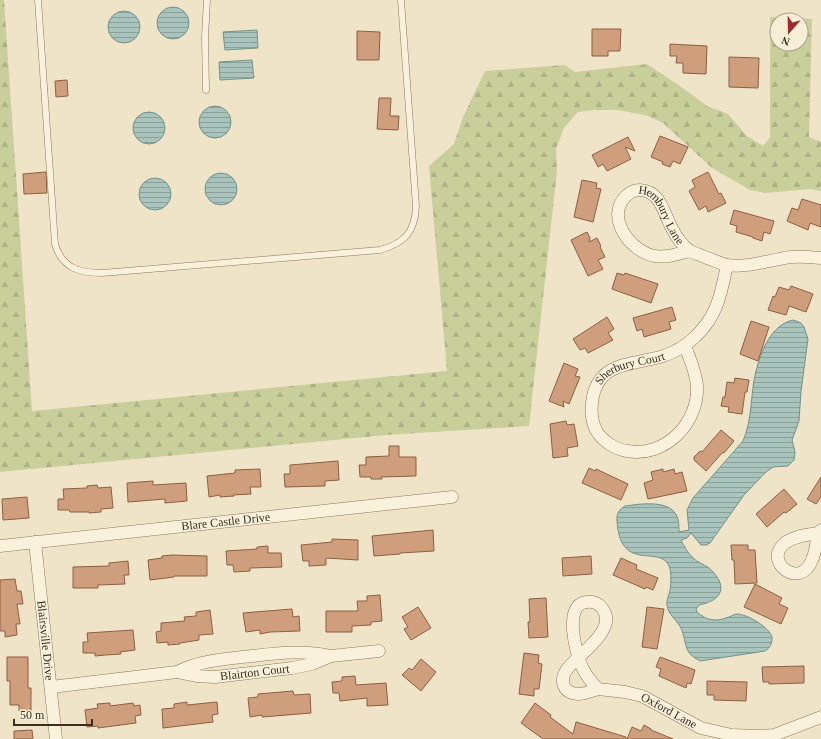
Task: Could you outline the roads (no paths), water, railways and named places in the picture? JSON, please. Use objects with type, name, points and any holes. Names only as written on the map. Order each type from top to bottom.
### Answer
[{"type":"street","name":"Hembury Lane","points":[[689,251],[660,257],[647,254],[635,247],[624,234],[620,222],[618,213],[623,199],[628,194],[642,190],[655,196],[664,209],[672,229],[689,251],[726,265],[744,266],[791,257],[805,256],[821,258]]},
{"type":"street","name":"Sherbury Court","points":[[685,346],[696,376],[697,392],[691,416],[687,425],[673,439],[660,447],[648,451],[627,451],[608,443],[600,436],[595,428],[591,409],[597,385],[602,377],[610,370],[619,366],[671,354],[685,346],[697,335],[712,316],[722,291],[726,265]]},
{"type":"street","name":"Blare Castle Drive","points":[[0,546],[452,497]]},
{"type":"street","name":"Blairsville Drive","points":[[35,542],[56,739]]},
{"type":"street","name":"Blairton Court","points":[[51,687],[177,672],[195,664],[212,660],[300,652],[331,656],[379,651]]},
{"type":"street","name":"Blairton Court","points":[[177,672],[196,676],[223,676],[302,667],[331,656]]},
{"type":"street","name":"Oxford Lane","points":[[598,689],[586,674],[579,658],[568,668],[562,679],[564,688],[578,694],[598,689],[642,696],[717,736],[758,738],[774,735],[821,717]]},
{"type":"lane","points":[[38,0],[55,244],[62,259],[75,269],[84,272],[102,273],[380,250],[394,245],[405,238],[413,227],[416,217],[416,206],[401,0]]},
{"type":"lane","points":[[206,90],[205,37],[207,0]]},
{"type":"water","points":[[170,7],[176,7],[185,11],[189,23],[185,35],[176,39],[170,39],[161,35],[157,26],[157,20],[161,11]]},
{"type":"water","points":[[121,11],[127,11],[136,15],[140,27],[136,39],[127,43],[121,43],[112,39],[108,30],[108,24],[112,15]]},
{"type":"water","points":[[257,30],[258,48],[225,50],[223,32]]},
{"type":"water","points":[[252,60],[254,78],[220,80],[219,62]]},
{"type":"water","points":[[212,106],[218,106],[227,110],[231,122],[227,134],[218,138],[212,138],[203,134],[199,125],[199,119],[203,110]]},
{"type":"water","points":[[146,112],[152,112],[161,116],[165,128],[161,140],[152,144],[146,144],[137,140],[133,131],[133,125],[137,116]]},
{"type":"water","points":[[218,173],[224,173],[233,177],[237,189],[233,201],[224,205],[218,205],[209,201],[205,192],[205,186],[209,177]]},
{"type":"water","points":[[152,178],[158,178],[167,182],[171,194],[167,206],[158,210],[152,210],[143,206],[139,197],[139,191],[143,182]]},
{"type":"water","points":[[793,320],[801,323],[808,339],[801,391],[799,421],[792,440],[795,452],[794,460],[788,466],[773,467],[766,472],[744,495],[710,543],[701,545],[691,533],[687,538],[681,540],[693,558],[709,568],[715,574],[721,586],[718,596],[714,600],[699,605],[696,609],[697,612],[712,620],[724,619],[736,614],[747,616],[768,630],[771,634],[772,642],[765,651],[700,661],[688,651],[681,628],[668,609],[667,601],[671,580],[668,564],[663,559],[640,555],[625,547],[620,537],[617,516],[620,510],[625,506],[652,504],[665,506],[675,513],[678,520],[679,532],[689,530],[687,510],[693,498],[743,441],[750,415],[756,371],[764,347],[779,327]]}]
